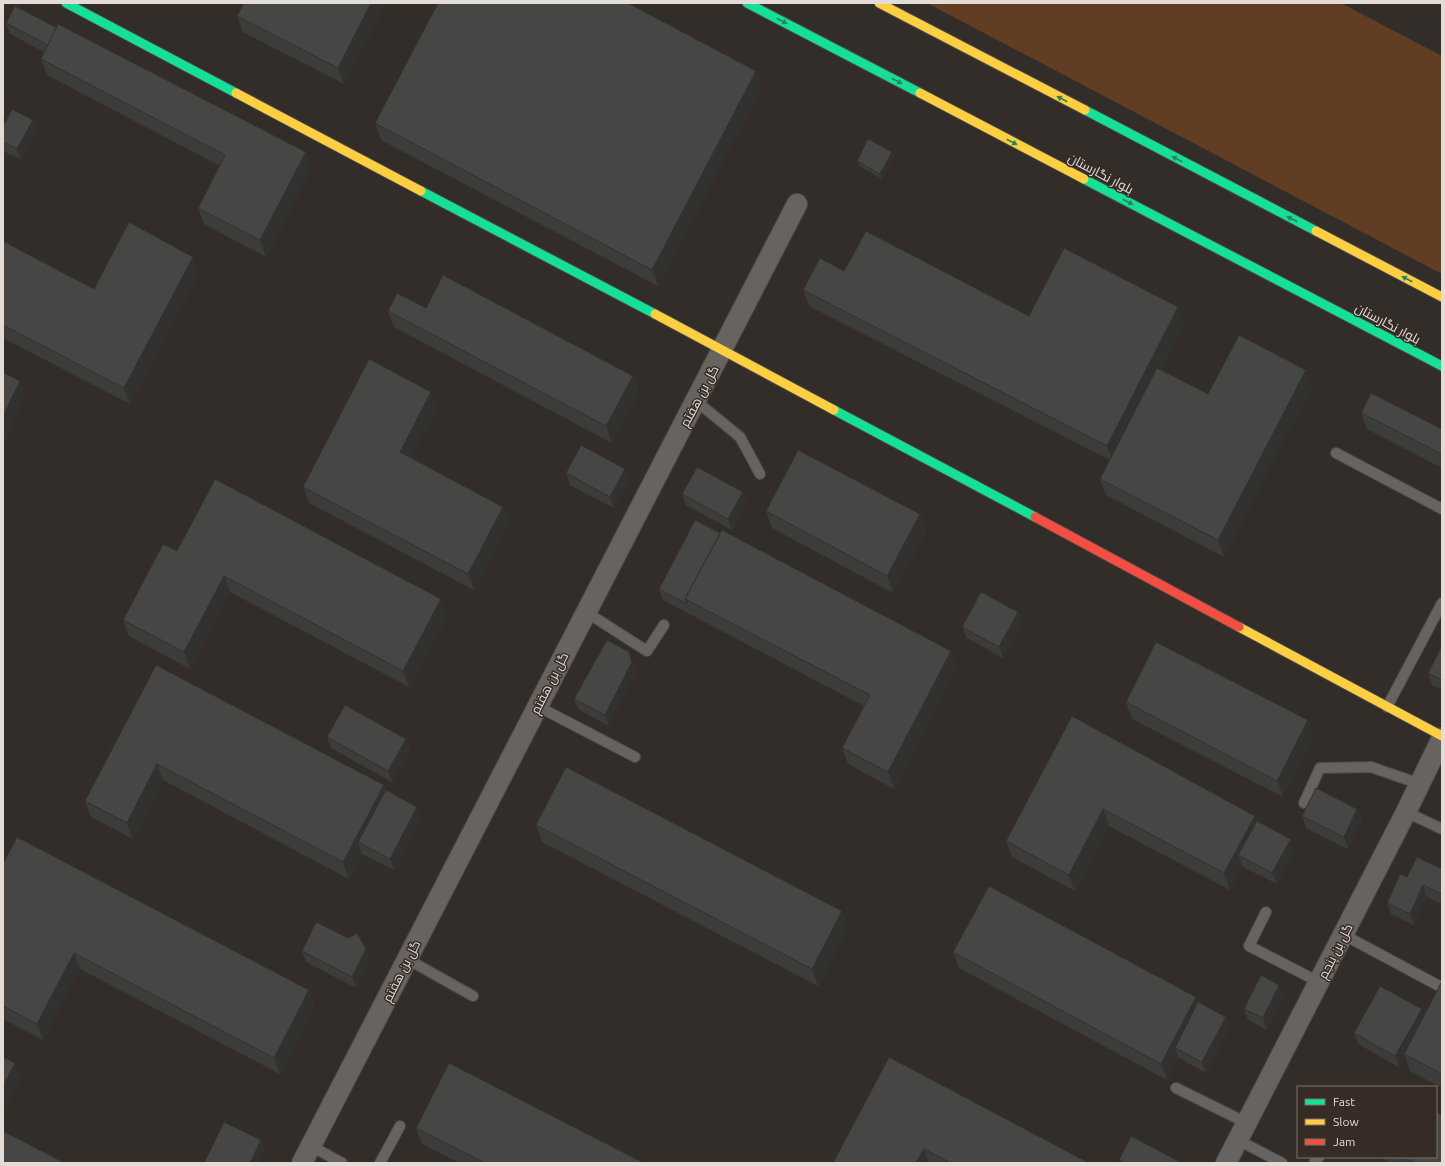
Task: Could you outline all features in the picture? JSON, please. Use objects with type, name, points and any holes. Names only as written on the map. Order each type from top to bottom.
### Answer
[{"type":"street","points":[[66,3],[723,350],[1442,737]]},
{"type":"street","name":"بلوار نگارستان","points":[[747,3],[1442,366]]},
{"type":"street","points":[[879,3],[1442,297]]},
{"type":"street","name":"گل بن هفتم","points":[[306,1155],[537,706],[723,350],[797,204]]},
{"type":"street","name":"گل بن پنجم","points":[[1226,1163],[1344,935],[1442,737]]},
{"type":"lane","points":[[696,401],[740,437],[760,474]]},
{"type":"lane","points":[[1336,453],[1442,509]]},
{"type":"lane","points":[[1387,707],[1442,603]]},
{"type":"lane","points":[[586,612],[647,651],[664,625]]},
{"type":"lane","points":[[537,706],[635,757]]},
{"type":"lane","points":[[1304,803],[1320,768],[1371,767],[1420,784]]},
{"type":"lane","points":[[1406,812],[1442,829]]},
{"type":"lane","points":[[1266,912],[1249,946],[1319,982]]},
{"type":"lane","points":[[1344,935],[1441,987]]},
{"type":"lane","points":[[407,959],[473,996]]},
{"type":"lane","points":[[1176,1088],[1242,1132],[1282,1163]]},
{"type":"lane","points":[[380,1163],[400,1126]]},
{"type":"lane","points":[[306,1155],[342,1163]]},
{"type":"shaded area","points":[[927,3],[1341,3],[1442,56],[1442,274]]},
{"type":"building","points":[[244,3],[371,3],[338,68],[237,16]]},
{"type":"building","points":[[438,3],[628,3],[756,71],[652,270],[375,123]]},
{"type":"building","points":[[15,6],[57,28],[48,45],[6,23]]},
{"type":"building","points":[[58,24],[306,152],[260,240],[198,208],[225,155],[41,59]]},
{"type":"building","points":[[12,109],[33,120],[17,149],[3,142],[3,122],[5,123]]},
{"type":"building","points":[[868,139],[892,152],[880,174],[857,161]]},
{"type":"building","points":[[129,222],[193,257],[124,388],[3,325],[3,241],[94,289]]},
{"type":"building","points":[[866,231],[1029,316],[1064,248],[1178,307],[1107,446],[803,290],[820,258],[844,271]]},
{"type":"building","points":[[443,275],[633,376],[606,426],[388,311],[397,293],[426,308]]},
{"type":"building","points":[[1239,335],[1306,370],[1218,540],[1100,479],[1157,368],[1208,394]]},
{"type":"building","points":[[369,359],[431,392],[400,452],[503,507],[468,574],[303,487]]},
{"type":"building","points":[[3,372],[20,381],[3,416]]},
{"type":"building","points":[[1371,393],[1442,429],[1442,454],[1361,413]]},
{"type":"building","points":[[581,445],[625,469],[610,497],[566,473]]},
{"type":"building","points":[[798,450],[920,514],[887,576],[766,511]]},
{"type":"building","points":[[697,467],[743,492],[728,519],[682,494]]},
{"type":"building","points":[[215,479],[441,599],[403,671],[224,576],[184,652],[123,620],[163,544],[177,551]]},
{"type":"building","points":[[695,520],[720,533],[685,599],[687,604],[659,589]]},
{"type":"building","points":[[722,530],[951,651],[888,772],[842,748],[870,695],[685,599]]},
{"type":"building","points":[[981,592],[1018,612],[999,647],[962,627]]},
{"type":"building","points":[[607,640],[629,652],[632,662],[605,715],[574,699]]},
{"type":"building","points":[[1156,642],[1308,720],[1277,781],[1126,702]]},
{"type":"building","points":[[1442,646],[1442,680],[1428,673]]},
{"type":"building","points":[[156,665],[384,785],[343,862],[157,764],[127,823],[85,801]]},
{"type":"building","points":[[345,705],[406,739],[388,771],[327,737]]},
{"type":"building","points":[[1072,716],[1255,816],[1224,873],[1103,809],[1069,875],[1006,841]]},
{"type":"building","points":[[566,767],[842,911],[812,969],[536,825]]},
{"type":"building","points":[[1316,788],[1357,809],[1344,837],[1302,816]]},
{"type":"building","points":[[386,790],[417,807],[390,859],[358,842]]},
{"type":"building","points":[[1257,821],[1291,839],[1272,873],[1238,855]]},
{"type":"building","points":[[17,837],[309,990],[274,1058],[74,953],[37,1024],[3,1006],[3,864]]},
{"type":"building","points":[[1417,857],[1442,869],[1442,894],[1423,885],[1410,914],[1387,903],[1400,874],[1407,877]]},
{"type":"building","points":[[989,886],[1196,997],[1161,1064],[953,952]]},
{"type":"building","points":[[316,922],[348,938],[357,933],[366,949],[352,977],[302,951]]},
{"type":"building","points":[[1261,975],[1279,985],[1263,1018],[1244,1009]]},
{"type":"building","points":[[1441,983],[1442,984],[1442,1074],[1404,1054]]},
{"type":"building","points":[[1380,986],[1422,1009],[1395,1056],[1354,1033]]},
{"type":"building","points":[[1198,1002],[1226,1017],[1202,1062],[1175,1048]]},
{"type":"building","points":[[3,1057],[15,1063],[3,1086]]},
{"type":"building","points":[[889,1057],[1089,1163],[951,1163],[924,1149],[916,1163],[833,1163]]},
{"type":"building","points":[[449,1063],[644,1163],[485,1163],[416,1128]]},
{"type":"building","points":[[1437,1112],[1442,1115],[1442,1163],[1415,1163],[1405,1158],[1437,1158]]},
{"type":"building","points":[[224,1122],[261,1140],[250,1163],[204,1163]]},
{"type":"building","points":[[3,1131],[65,1163],[3,1163]]},
{"type":"building","points":[[1131,1136],[1180,1162],[1125,1163],[1119,1160]]},
{"type":"traffic: fast","points":[[66,3],[236,93]]},
{"type":"traffic: fast","points":[[747,3],[920,93]]},
{"type":"traffic: fast","points":[[1085,110],[1316,231]]},
{"type":"traffic: fast","points":[[1084,179],[1442,366]]},
{"type":"traffic: fast","points":[[421,191],[655,314]]},
{"type":"traffic: fast","points":[[834,410],[1035,517]]},
{"type":"traffic: slow","points":[[879,3],[1085,110]]},
{"type":"traffic: slow","points":[[236,93],[421,191]]},
{"type":"traffic: slow","points":[[920,93],[1084,179]]},
{"type":"traffic: slow","points":[[1316,231],[1442,297]]},
{"type":"traffic: slow","points":[[655,314],[834,410]]},
{"type":"traffic: slow","points":[[1239,627],[1442,736]]},
{"type":"traffic: jam","points":[[1035,517],[1239,627]]}]
